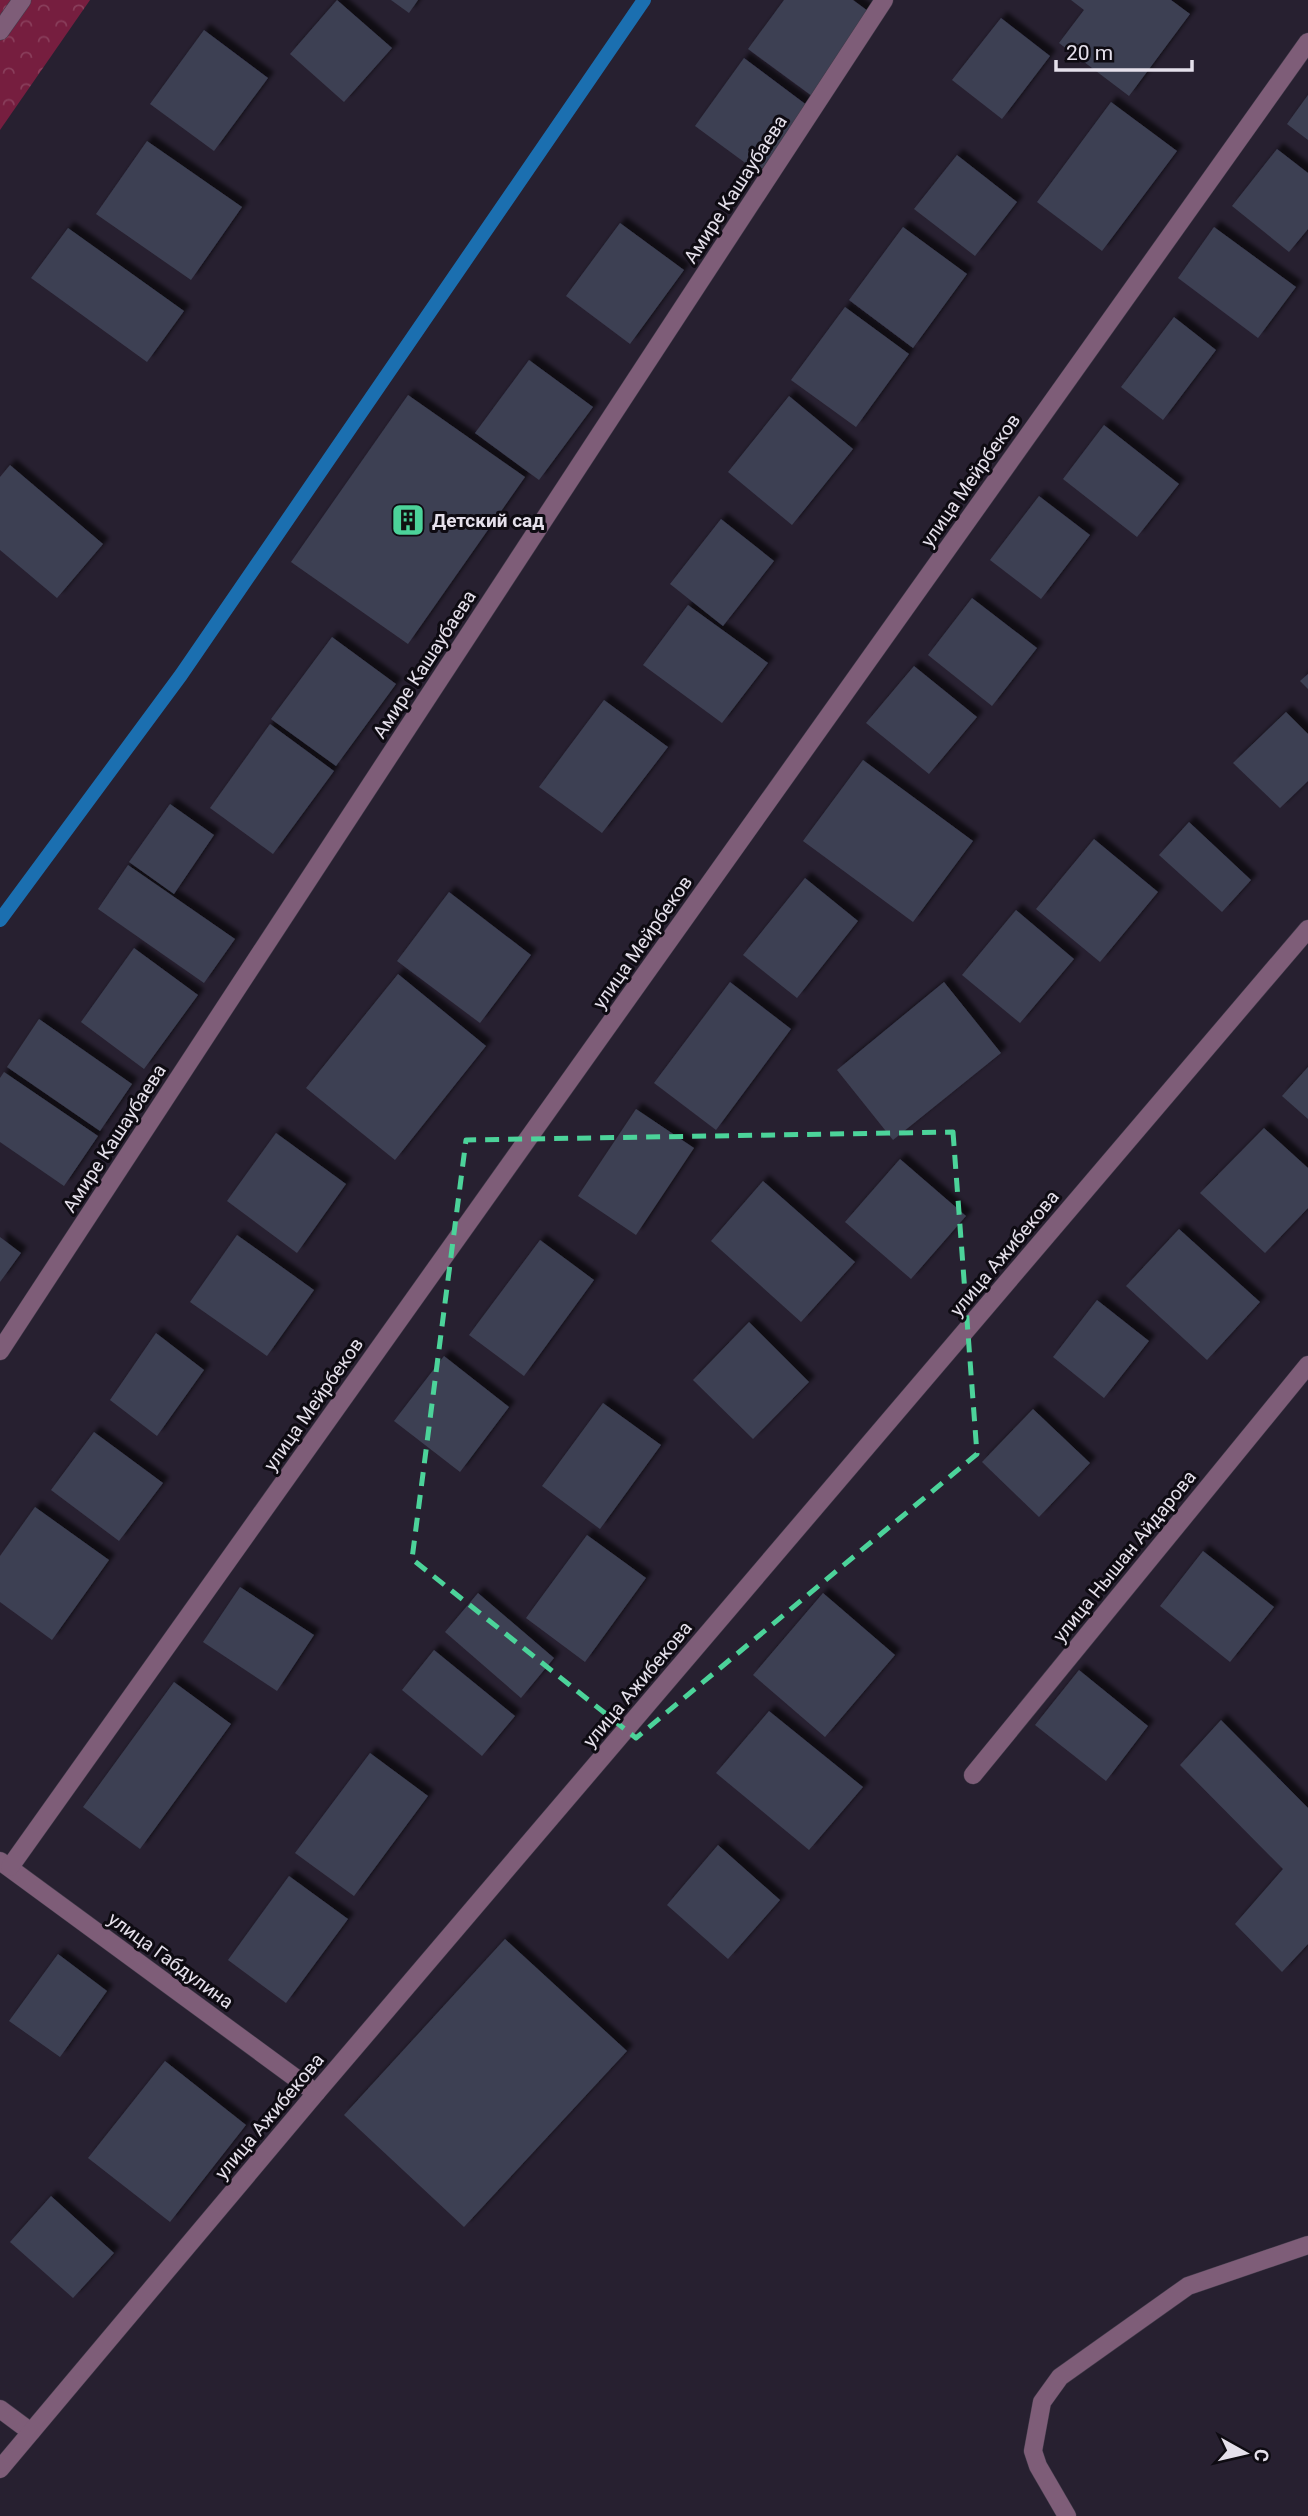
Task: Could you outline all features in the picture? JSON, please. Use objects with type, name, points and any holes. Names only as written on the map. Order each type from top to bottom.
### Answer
[{"type":"street","points":[[0,31],[22,0]]},
{"type":"street","name":"Амире Кашаубаева","points":[[0,1351],[884,0]]},
{"type":"street","name":"улица Мейрбеков","points":[[5,1864],[1308,41]]},
{"type":"street","name":"улица Ажибекова","points":[[0,2469],[316,2093],[1308,929]]},
{"type":"street","name":"улица Нышан Айдарова","points":[[973,1775],[1308,1365]]},
{"type":"street","name":"улица Габдулина","points":[[5,1864],[316,2093]]},
{"type":"street","points":[[1067,2516],[1038,2466],[1033,2451],[1042,2402],[1060,2377],[1188,2286],[1308,2245]]},
{"type":"street","points":[[0,2409],[31,2432]]},
{"type":"highlighted area","points":[[953,1132],[977,1454],[636,1738],[412,1559],[466,1140]]},
{"type":"green space","points":[[0,0],[90,0],[0,130]]},
{"type":"building","points":[[337,0],[392,48],[344,102],[290,54]]},
{"type":"building","points":[[391,0],[418,0],[409,13]]},
{"type":"building","points":[[784,0],[853,0],[872,14],[812,96],[748,49]]},
{"type":"building","points":[[1071,0],[1171,0],[1190,14],[1129,96],[1059,43],[1084,10]]},
{"type":"building","points":[[1001,18],[1050,56],[1002,119],[952,80]]},
{"type":"building","points":[[204,30],[268,78],[214,151],[150,104]]},
{"type":"building","points":[[744,58],[808,106],[759,173],[695,126]]},
{"type":"building","points":[[1308,95],[1308,140],[1287,124]]},
{"type":"building","points":[[1111,102],[1177,151],[1102,251],[1037,202]]},
{"type":"building","points":[[147,141],[242,207],[191,280],[96,214]]},
{"type":"building","points":[[1277,149],[1308,173],[1308,229],[1289,252],[1232,206]]},
{"type":"building","points":[[957,155],[1017,202],[975,256],[914,209]]},
{"type":"building","points":[[620,223],[684,270],[630,344],[566,296]]},
{"type":"building","points":[[903,227],[967,274],[913,348],[849,300]]},
{"type":"building","points":[[1214,227],[1296,287],[1258,338],[1178,278]]},
{"type":"building","points":[[68,228],[184,311],[147,362],[31,278]]},
{"type":"building","points":[[845,307],[909,354],[856,427],[791,380]]},
{"type":"building","points":[[1174,317],[1216,350],[1163,420],[1121,387]]},
{"type":"building","points":[[529,360],[593,407],[539,480],[475,433]]},
{"type":"building","name":"Детский сад","points":[[408,395],[525,477],[408,644],[291,562]]},
{"type":"building","points":[[789,396],[853,449],[792,525],[728,472]]},
{"type":"building","points":[[1104,425],[1179,484],[1137,537],[1063,479]]},
{"type":"building","points":[[10,465],[103,544],[57,598],[0,550],[0,477]]},
{"type":"building","points":[[1039,496],[1090,535],[1041,599],[990,560]]},
{"type":"building","points":[[721,519],[774,561],[723,626],[670,584]]},
{"type":"building","points":[[972,598],[1037,648],[992,706],[928,655]]},
{"type":"building","points":[[688,605],[768,663],[722,723],[643,665]]},
{"type":"building","points":[[332,637],[396,684],[336,766],[271,719]]},
{"type":"building","points":[[914,666],[977,717],[929,774],[866,723]]},
{"type":"building","points":[[1308,674],[1308,689],[1300,681]]},
{"type":"building","points":[[604,700],[668,747],[602,833],[539,787]]},
{"type":"building","points":[[1286,712],[1308,734],[1308,781],[1280,808],[1233,763]]},
{"type":"building","points":[[270,724],[334,771],[273,854],[210,808]]},
{"type":"building","points":[[863,760],[973,841],[913,922],[803,841]]},
{"type":"building","points":[[170,804],[214,835],[174,894],[129,862]]},
{"type":"building","points":[[1189,822],[1251,880],[1222,912],[1159,855]]},
{"type":"building","points":[[1094,839],[1158,892],[1100,962],[1036,909]]},
{"type":"building","points":[[128,865],[235,939],[204,983],[98,909]]},
{"type":"building","points":[[805,878],[858,921],[797,998],[743,955]]},
{"type":"building","points":[[449,892],[531,955],[480,1023],[397,961]]},
{"type":"building","points":[[1016,910],[1074,959],[1020,1023],[962,975]]},
{"type":"building","points":[[134,948],[198,995],[144,1069],[81,1022]]},
{"type":"building","points":[[398,974],[486,1046],[395,1160],[306,1088]]},
{"type":"building","points":[[730,982],[791,1029],[716,1130],[654,1083]]},
{"type":"building","points":[[944,982],[1001,1053],[893,1140],[837,1070]]},
{"type":"building","points":[[39,1019],[132,1084],[100,1131],[7,1067]]},
{"type":"building","points":[[1308,1067],[1308,1119],[1282,1096]]},
{"type":"building","points":[[4,1072],[98,1136],[64,1186],[0,1142],[0,1078]]},
{"type":"building","points":[[636,1109],[694,1148],[636,1235],[578,1196]]},
{"type":"building","points":[[1264,1128],[1308,1168],[1308,1208],[1265,1253],[1200,1193]]},
{"type":"building","points":[[276,1133],[346,1184],[297,1253],[227,1201]]},
{"type":"building","points":[[900,1159],[966,1216],[911,1279],[845,1222]]},
{"type":"building","points":[[763,1181],[855,1262],[801,1322],[711,1241]]},
{"type":"building","points":[[1179,1229],[1260,1302],[1207,1360],[1126,1286]]},
{"type":"building","points":[[237,1235],[314,1290],[267,1356],[190,1302]]},
{"type":"building","points":[[0,1237],[21,1253],[0,1282]]},
{"type":"building","points":[[540,1240],[594,1280],[524,1376],[469,1335]]},
{"type":"building","points":[[1097,1300],[1149,1341],[1104,1398],[1053,1357]]},
{"type":"building","points":[[749,1322],[809,1382],[753,1439],[693,1380]]},
{"type":"building","points":[[156,1333],[204,1370],[157,1436],[110,1400]]},
{"type":"building","points":[[444,1356],[509,1407],[460,1472],[394,1421]]},
{"type":"building","points":[[603,1403],[661,1445],[600,1529],[542,1486]]},
{"type":"building","points":[[1033,1409],[1090,1463],[1039,1517],[982,1462]]},
{"type":"building","points":[[94,1432],[163,1483],[119,1541],[51,1490]]},
{"type":"building","points":[[35,1507],[109,1560],[52,1640],[0,1602],[0,1556]]},
{"type":"building","points":[[587,1535],[646,1578],[585,1662],[526,1618]]},
{"type":"building","points":[[1203,1551],[1274,1607],[1230,1662],[1160,1606]]},
{"type":"building","points":[[240,1587],[314,1635],[277,1691],[203,1642]]},
{"type":"building","points":[[478,1593],[554,1658],[521,1698],[445,1632]]},
{"type":"building","points":[[823,1593],[895,1655],[825,1737],[753,1675]]},
{"type":"building","points":[[434,1650],[515,1716],[482,1756],[402,1690]]},
{"type":"building","points":[[1079,1670],[1148,1726],[1106,1781],[1035,1725]]},
{"type":"building","points":[[174,1682],[231,1724],[140,1849],[83,1807]]},
{"type":"building","points":[[769,1711],[863,1787],[809,1850],[716,1773]]},
{"type":"building","points":[[1221,1720],[1308,1808],[1308,1944],[1282,1972],[1235,1924],[1283,1869],[1180,1765]]},
{"type":"building","points":[[370,1753],[428,1796],[354,1896],[295,1853]]},
{"type":"building","points":[[718,1845],[780,1900],[728,1959],[667,1905]]},
{"type":"building","points":[[289,1876],[348,1919],[286,2003],[228,1960]]},
{"type":"building","points":[[505,1939],[627,2051],[464,2227],[344,2115]]},
{"type":"building","points":[[58,1954],[107,1991],[60,2057],[9,2021]]},
{"type":"building","points":[[165,2061],[246,2125],[170,2222],[88,2158]]},
{"type":"building","points":[[51,2196],[114,2253],[73,2298],[10,2242]]},
{"type":"waterway","points":[[0,920],[181,675],[644,0]]},
{"type":"place","name":"Детский сад","points":[[408,520]]}]
